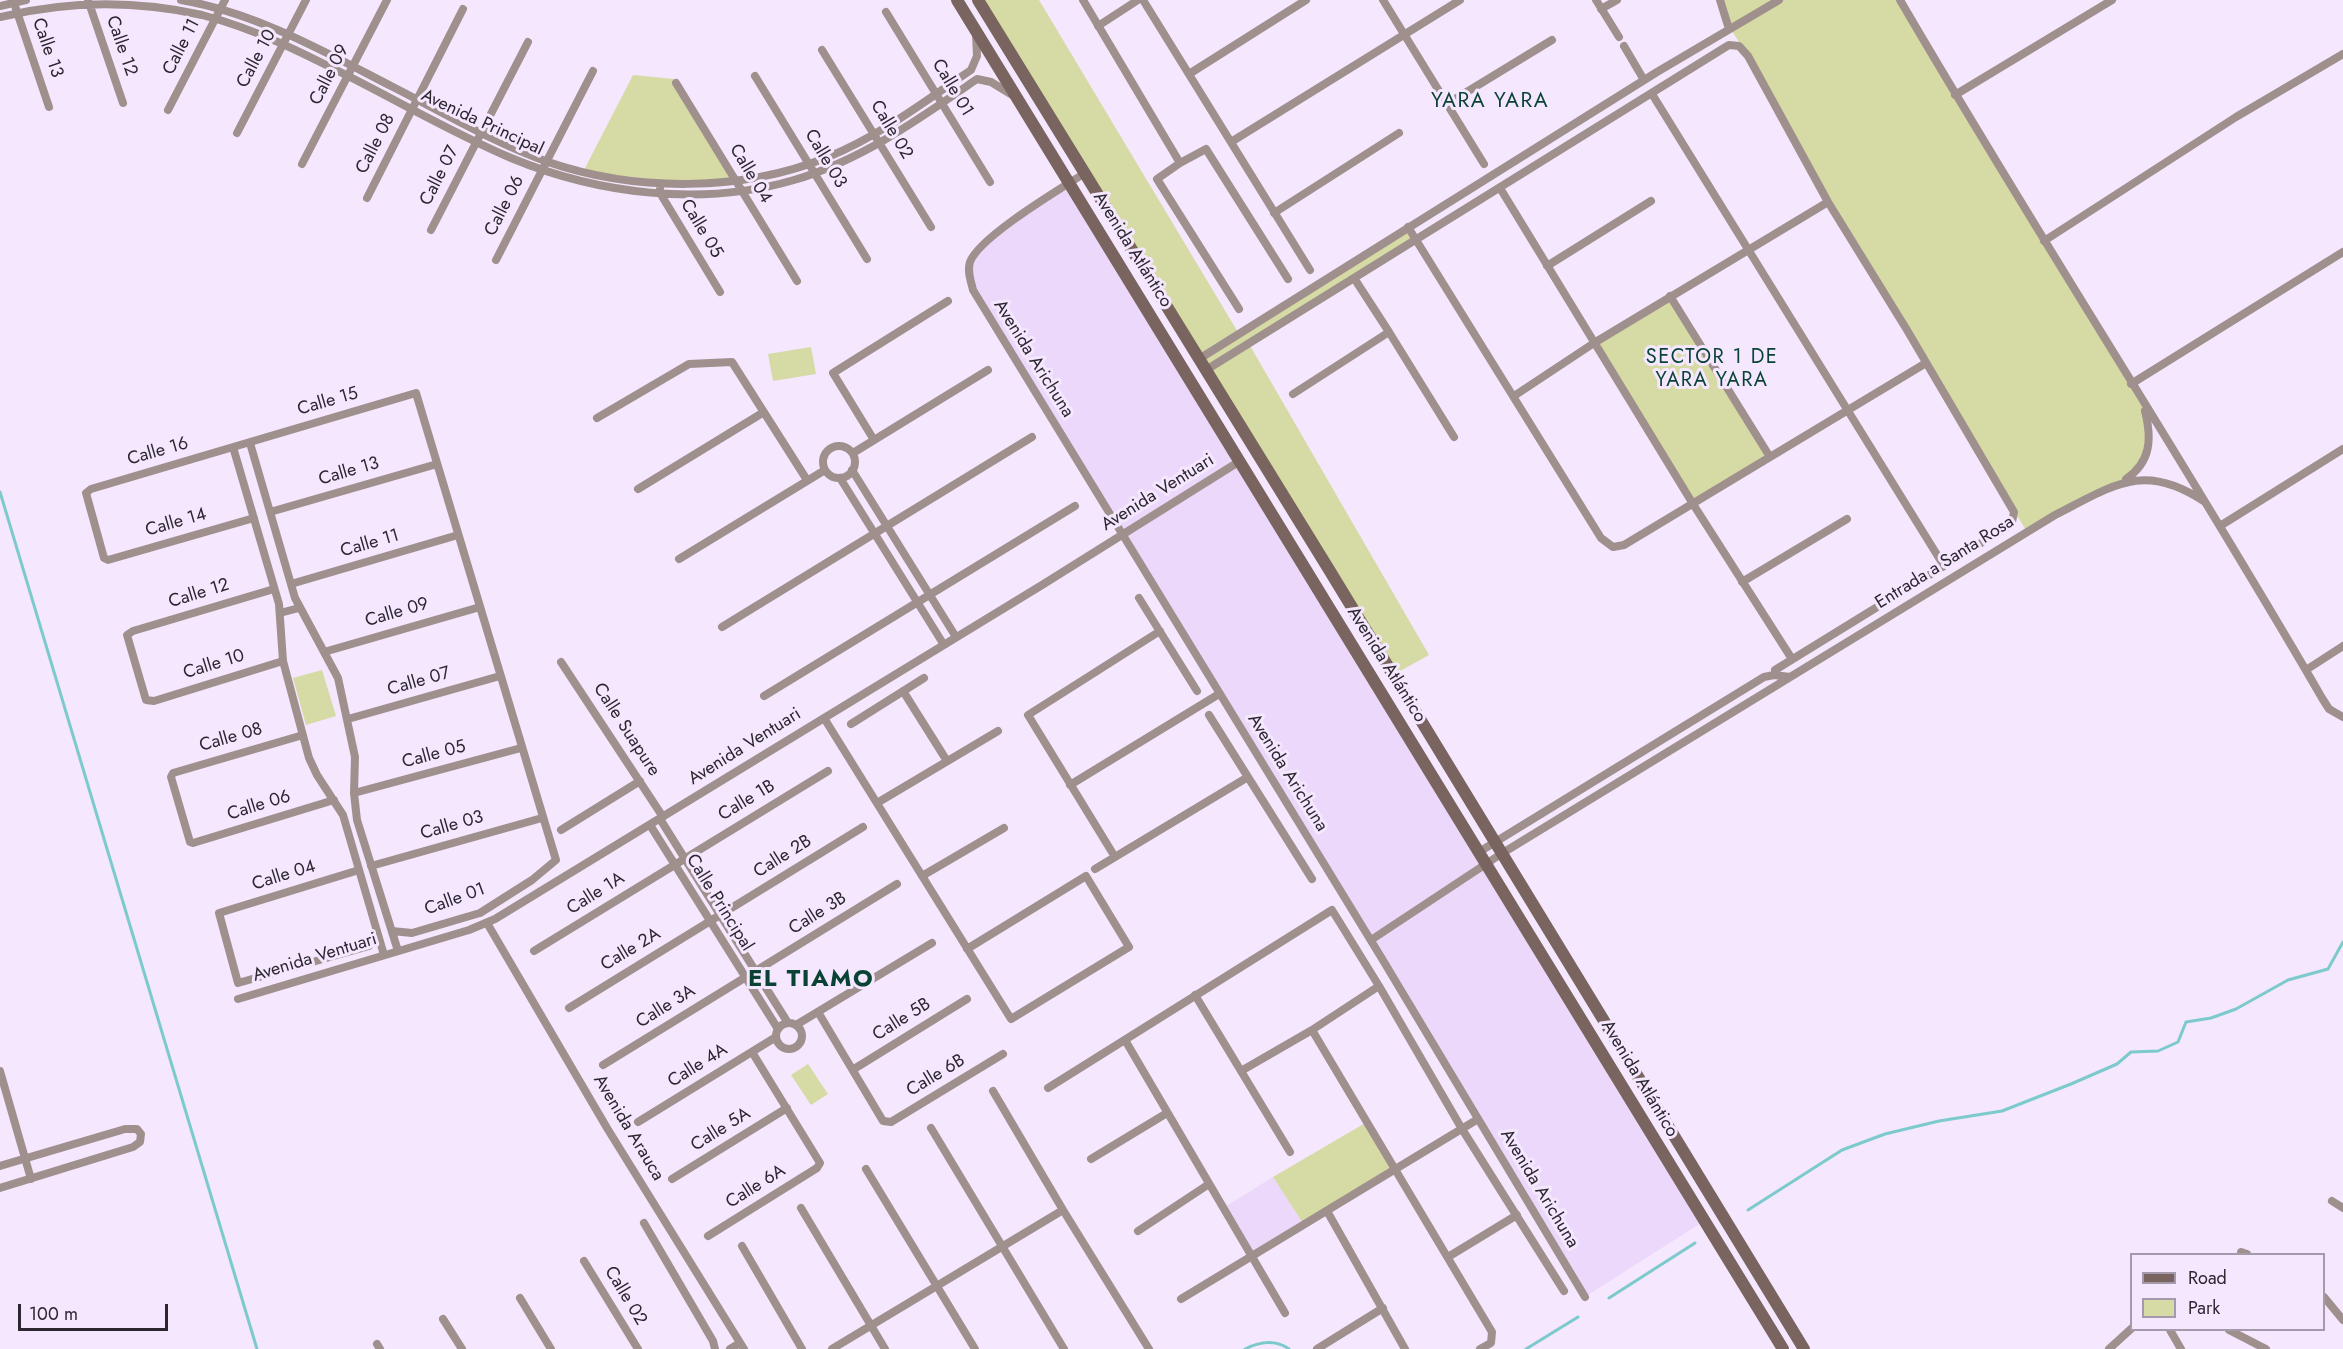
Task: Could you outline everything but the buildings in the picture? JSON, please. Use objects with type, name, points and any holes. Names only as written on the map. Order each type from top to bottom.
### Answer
[{"type":"main road","name":"Avenida Atlántico","points":[[957,0],[1783,1349]]},
{"type":"main road","name":"Avenida Atlántico","points":[[978,0],[1804,1349]]},
{"type":"street","points":[[0,6],[13,1],[26,0]]},
{"type":"street","name":"Avenida Principal","points":[[181,0],[220,9],[289,34],[481,132],[547,161],[592,174],[661,182],[734,180],[771,175],[828,157],[874,134],[971,70],[977,56],[976,33]]},
{"type":"street","name":"Calle 11","points":[[168,110],[225,0]]},
{"type":"street","name":"Calle 10","points":[[237,133],[306,0]]},
{"type":"street","name":"Calle 09","points":[[302,164],[387,0]]},
{"type":"street","points":[[1083,0],[1180,163]]},
{"type":"street","points":[[1098,26],[1143,0],[1310,270]]},
{"type":"street","points":[[1189,74],[1306,0]]},
{"type":"street","points":[[1383,0],[1484,164]]},
{"type":"street","points":[[1231,142],[1460,0]]},
{"type":"street","points":[[1596,0],[1619,37]]},
{"type":"street","points":[[1601,9],[1617,0]]},
{"type":"street","points":[[1720,0],[1729,29]]},
{"type":"street","points":[[1199,359],[1644,80],[1779,0]]},
{"type":"street","points":[[1900,0],[1955,95],[2220,526],[2329,709],[2343,717]]},
{"type":"street","points":[[1955,95],[2112,0]]},
{"type":"street","name":"Calle 13","points":[[13,1],[49,107]]},
{"type":"street","name":"Avenida Principal","points":[[0,17],[50,6],[89,2],[143,5],[215,19],[284,43],[476,141],[542,170],[588,183],[660,193],[698,194],[740,190],[779,184],[815,173],[880,143],[977,79],[991,82],[1016,98]]},
{"type":"street","name":"Calle 12","points":[[89,2],[123,104]]},
{"type":"street","name":"Calle 08","points":[[367,198],[463,9]]},
{"type":"street","name":"Calle 01","points":[[886,12],[990,182]]},
{"type":"street","points":[[1447,104],[1552,40]]},
{"type":"street","name":"Calle 07","points":[[431,230],[528,42]]},
{"type":"street","points":[[1206,370],[1724,48],[1729,45],[1739,46],[1748,56],[1828,202],[2014,512],[2012,522],[2007,527],[1775,670]]},
{"type":"street","points":[[1624,46],[1644,80]]},
{"type":"street","name":"Calle 02","points":[[822,50],[931,227]]},
{"type":"street","points":[[2044,242],[2236,117],[2343,54]]},
{"type":"street","name":"Calle 06","points":[[496,260],[593,71]]},
{"type":"street","name":"Calle 03","points":[[755,76],[867,259]]},
{"type":"street","name":"Calle 04","points":[[676,83],[797,281]]},
{"type":"street","points":[[1652,94],[1944,567]]},
{"type":"street","points":[[1274,213],[1399,134]]},
{"type":"street","points":[[1239,309],[1157,179],[1180,163],[1206,149],[1288,279]]},
{"type":"street","points":[[1069,183],[1085,173]]},
{"type":"street","name":"Calle 05","points":[[661,182],[660,193],[720,292]]},
{"type":"street","name":"Avenida Arichuna","points":[[1069,183],[991,238],[975,253],[969,266],[970,279],[978,302],[1371,940],[1585,1297]]},
{"type":"street","points":[[1500,188],[1742,582],[1792,659]]},
{"type":"street","points":[[1547,266],[1651,201]]},
{"type":"street","points":[[1514,396],[1594,343],[1828,202]]},
{"type":"street","points":[[1408,227],[1600,538],[1608,545],[1618,547],[1624,545],[1926,363]]},
{"type":"street","points":[[2131,384],[2343,252]]},
{"type":"street","points":[[1354,278],[1454,438]]},
{"type":"street","points":[[1671,296],[1770,457]]},
{"type":"street","points":[[874,440],[833,373],[948,301]]},
{"type":"street","points":[[1293,394],[1389,332]]},
{"type":"street","points":[[597,418],[689,364],[732,362],[807,480]]},
{"type":"street","points":[[853,453],[988,370]]},
{"type":"street","name":"Calle 15","points":[[233,447],[416,393],[437,464]]},
{"type":"street","points":[[2121,483],[2137,472],[2146,458],[2149,435],[2144,405]]},
{"type":"street","points":[[638,489],[764,412]]},
{"type":"street","points":[[722,627],[1032,437]]},
{"type":"street","points":[[250,442],[299,608],[336,674],[356,757],[354,793],[357,820],[398,951]]},
{"type":"street","points":[[844,446],[853,453],[855,462],[847,476],[832,477],[825,470],[823,459],[829,450],[844,446]]},
{"type":"street","points":[[233,447],[280,613],[283,661],[303,735],[312,765],[346,823],[384,955]]},
{"type":"street","name":"Calle 16","points":[[108,560],[104,558],[86,493],[92,489],[233,447]]},
{"type":"street","points":[[2220,526],[2343,449]]},
{"type":"street","name":"Avenida Ventuari","points":[[238,999],[487,923],[944,645],[1240,461]]},
{"type":"street","points":[[437,464],[542,819]]},
{"type":"street","name":"Calle 13","points":[[270,512],[437,464]]},
{"type":"street","points":[[679,559],[825,470]]},
{"type":"street","points":[[852,470],[956,637]]},
{"type":"street","points":[[840,478],[944,645]]},
{"type":"street","points":[[2121,483],[2141,479],[2164,481],[2184,489],[2205,502]]},
{"type":"street","name":"Entrada a Santa Rosa","points":[[1371,940],[1502,854],[2055,515],[2121,483]]},
{"type":"street","points":[[764,696],[1075,506]]},
{"type":"street","name":"Calle 14","points":[[108,560],[254,518]]},
{"type":"street","points":[[1742,582],[1847,519]]},
{"type":"street","name":"Calle 11","points":[[291,584],[458,535]]},
{"type":"street","name":"Calle 12","points":[[154,701],[146,700],[127,635],[132,631],[274,589]]},
{"type":"street","points":[[1139,598],[1197,691]]},
{"type":"street","name":"Calle 09","points":[[324,652],[480,607]]},
{"type":"street","points":[[280,613],[299,608]]},
{"type":"street","points":[[1115,857],[1028,715],[1160,631]]},
{"type":"street","points":[[2306,670],[2343,646]]},
{"type":"street","name":"Calle 10","points":[[154,701],[283,661]]},
{"type":"street","name":"Calle Suapure","points":[[561,662],[661,818]]},
{"type":"street","name":"Calle 07","points":[[348,719],[500,676]]},
{"type":"street","points":[[1479,852],[1764,676],[1791,677]]},
{"type":"street","points":[[851,724],[924,678]]},
{"type":"street","points":[[903,691],[947,761]]},
{"type":"street","points":[[1070,785],[1219,694]]},
{"type":"street","points":[[1209,715],[1312,879]]},
{"type":"street","points":[[1701,716],[1707,728]]},
{"type":"street","points":[[824,718],[1011,1019],[1129,947],[1086,876],[968,949]]},
{"type":"street","points":[[877,803],[998,731]]},
{"type":"street","name":"Calle 08","points":[[193,843],[190,842],[171,777],[173,772],[303,735]]},
{"type":"street","name":"Calle 05","points":[[354,793],[521,748]]},
{"type":"street","name":"Calle 1B","points":[[675,864],[828,771]]},
{"type":"street","points":[[1095,869],[1248,777]]},
{"type":"street","points":[[561,830],[640,782]]},
{"type":"street","name":"Calle 06","points":[[193,843],[334,800]]},
{"type":"street","name":"Calle Principal","points":[[661,818],[756,972],[792,1024]]},
{"type":"street","name":"Calle 01","points":[[392,931],[411,933],[480,913],[554,863],[556,860],[542,819]]},
{"type":"street","name":"Calle 03","points":[[370,866],[542,819]]},
{"type":"street","points":[[346,823],[357,820]]},
{"type":"street","name":"Calle Principal","points":[[650,825],[746,977],[777,1033]]},
{"type":"street","name":"Calle 2B","points":[[710,921],[862,827]]},
{"type":"street","points":[[922,876],[1004,828]]},
{"type":"street","name":"Calle 1A","points":[[534,951],[675,864]]},
{"type":"street","name":"Calle 04","points":[[359,870],[219,913],[238,983],[369,946]]},
{"type":"street","name":"Calle 3B","points":[[746,977],[897,884]]},
{"type":"street","points":[[1048,1088],[1332,910],[1462,1129],[1564,1291]]},
{"type":"street","name":"Calle 2A","points":[[569,1008],[710,921]]},
{"type":"street","name":"Avenida Arauca","points":[[487,923],[607,1128],[742,1346]]},
{"type":"street","points":[[792,1024],[803,1036],[798,1047],[785,1049],[778,1044],[777,1033],[792,1024],[818,1012],[932,943]]},
{"type":"street","name":"Calle 3A","points":[[603,1065],[746,977]]},
{"type":"street","points":[[1241,1071],[1379,986]]},
{"type":"street","points":[[1195,995],[1290,1152]]},
{"type":"street","name":"Calle 5B","points":[[854,1069],[967,999]]},
{"type":"street","points":[[818,1012],[854,1069]]},
{"type":"street","points":[[1312,1029],[1492,1332],[1491,1342],[1480,1349]]},
{"type":"street","name":"Calle 4A","points":[[638,1122],[752,1052],[777,1033]]},
{"type":"street","points":[[1125,1040],[1285,1312]]},
{"type":"street","points":[[752,1052],[787,1108]]},
{"type":"street","name":"Calle 6B","points":[[854,1069],[883,1121],[887,1123],[1003,1054]]},
{"type":"street","points":[[0,1071],[31,1179]]},
{"type":"street","points":[[993,1091],[1149,1349]]},
{"type":"street","name":"Calle 6A","points":[[708,1236],[817,1168],[820,1163],[787,1108]]},
{"type":"street","name":"Calle 5A","points":[[672,1179],[787,1108]]},
{"type":"street","points":[[1091,1159],[1167,1113]]},
{"type":"street","points":[[1181,1299],[1478,1119]]},
{"type":"street","points":[[0,1166],[128,1128],[137,1129],[141,1134],[140,1142],[133,1147],[0,1188]]},
{"type":"street","points":[[932,1128],[1064,1349]]},
{"type":"street","points":[[866,1169],[975,1349]]},
{"type":"street","points":[[1138,1231],[1209,1184]]},
{"type":"street","points":[[2332,1201],[2343,1208]]},
{"type":"street","points":[[801,1208],[885,1349]]},
{"type":"street","points":[[832,1349],[1063,1210]]},
{"type":"street","points":[[1327,1211],[1405,1349]]},
{"type":"street","points":[[1448,1257],[1517,1215]]},
{"type":"street","points":[[644,1223],[713,1341],[715,1349]]},
{"type":"street","points":[[742,1246],[802,1349]]},
{"type":"street","name":"Calle 02","points":[[584,1261],[638,1349]]},
{"type":"street","points":[[520,1298],[551,1349]]},
{"type":"street","points":[[2325,1298],[2343,1320]]},
{"type":"street","points":[[1317,1349],[1383,1308]]},
{"type":"street","points":[[443,1319],[462,1349]]},
{"type":"street","points":[[2109,1349],[2130,1330]]},
{"type":"street","points":[[2171,1331],[2181,1349]]},
{"type":"street","points":[[2233,1331],[2266,1349]]},
{"type":"street","points":[[730,1349],[742,1346]]},
{"type":"shaded area","points":[[1069,183],[1704,1221],[1585,1297],[970,279],[975,253]]},
{"type":"shaded area","points":[[1273,1177],[1304,1225],[1252,1257],[1223,1208]]},
{"type":"green space","points":[[978,0],[1039,0],[1239,334],[1408,227],[1415,240],[1249,344],[1429,655],[1393,675]]},
{"type":"green space","points":[[1722,0],[1900,0],[2144,405],[2149,435],[2137,472],[2027,532],[1828,202],[1748,56],[1730,28]]},
{"type":"green space","points":[[633,75],[674,79],[734,180],[690,183],[583,172]]},
{"type":"green space","points":[[1670,296],[1770,457],[1693,504],[1594,343]]},
{"type":"green space","points":[[811,347],[816,374],[773,381],[768,354]]},
{"type":"green space","points":[[322,670],[336,716],[306,725],[293,678]]},
{"type":"green space","points":[[808,1064],[828,1094],[811,1105],[791,1075]]},
{"type":"green space","points":[[1367,1122],[1396,1170],[1304,1225],[1273,1177]]},
{"type":"waterway","points":[[0,492],[257,1349]]},
{"type":"waterway","points":[[1748,1210],[1842,1150],[1885,1134],[1939,1121],[2002,1111],[2117,1064],[2131,1052],[2158,1051],[2178,1042],[2186,1022],[2211,1018],[2236,1009],[2288,980],[2328,969],[2343,942]]},
{"type":"waterway","points":[[1609,1298],[1695,1243]]},
{"type":"waterway","points":[[1526,1349],[1578,1317]]},
{"type":"waterway","points":[[1245,1349],[1267,1343],[1278,1344],[1289,1349]]},
{"type":"district","name":"YARA YARA","points":[[1490,102]]},
{"type":"district","name":"SECTOR 1 DE YARA YARA","points":[[1712,370]]},
{"type":"district","name":"EL TIAMO","points":[[811,980]]}]
